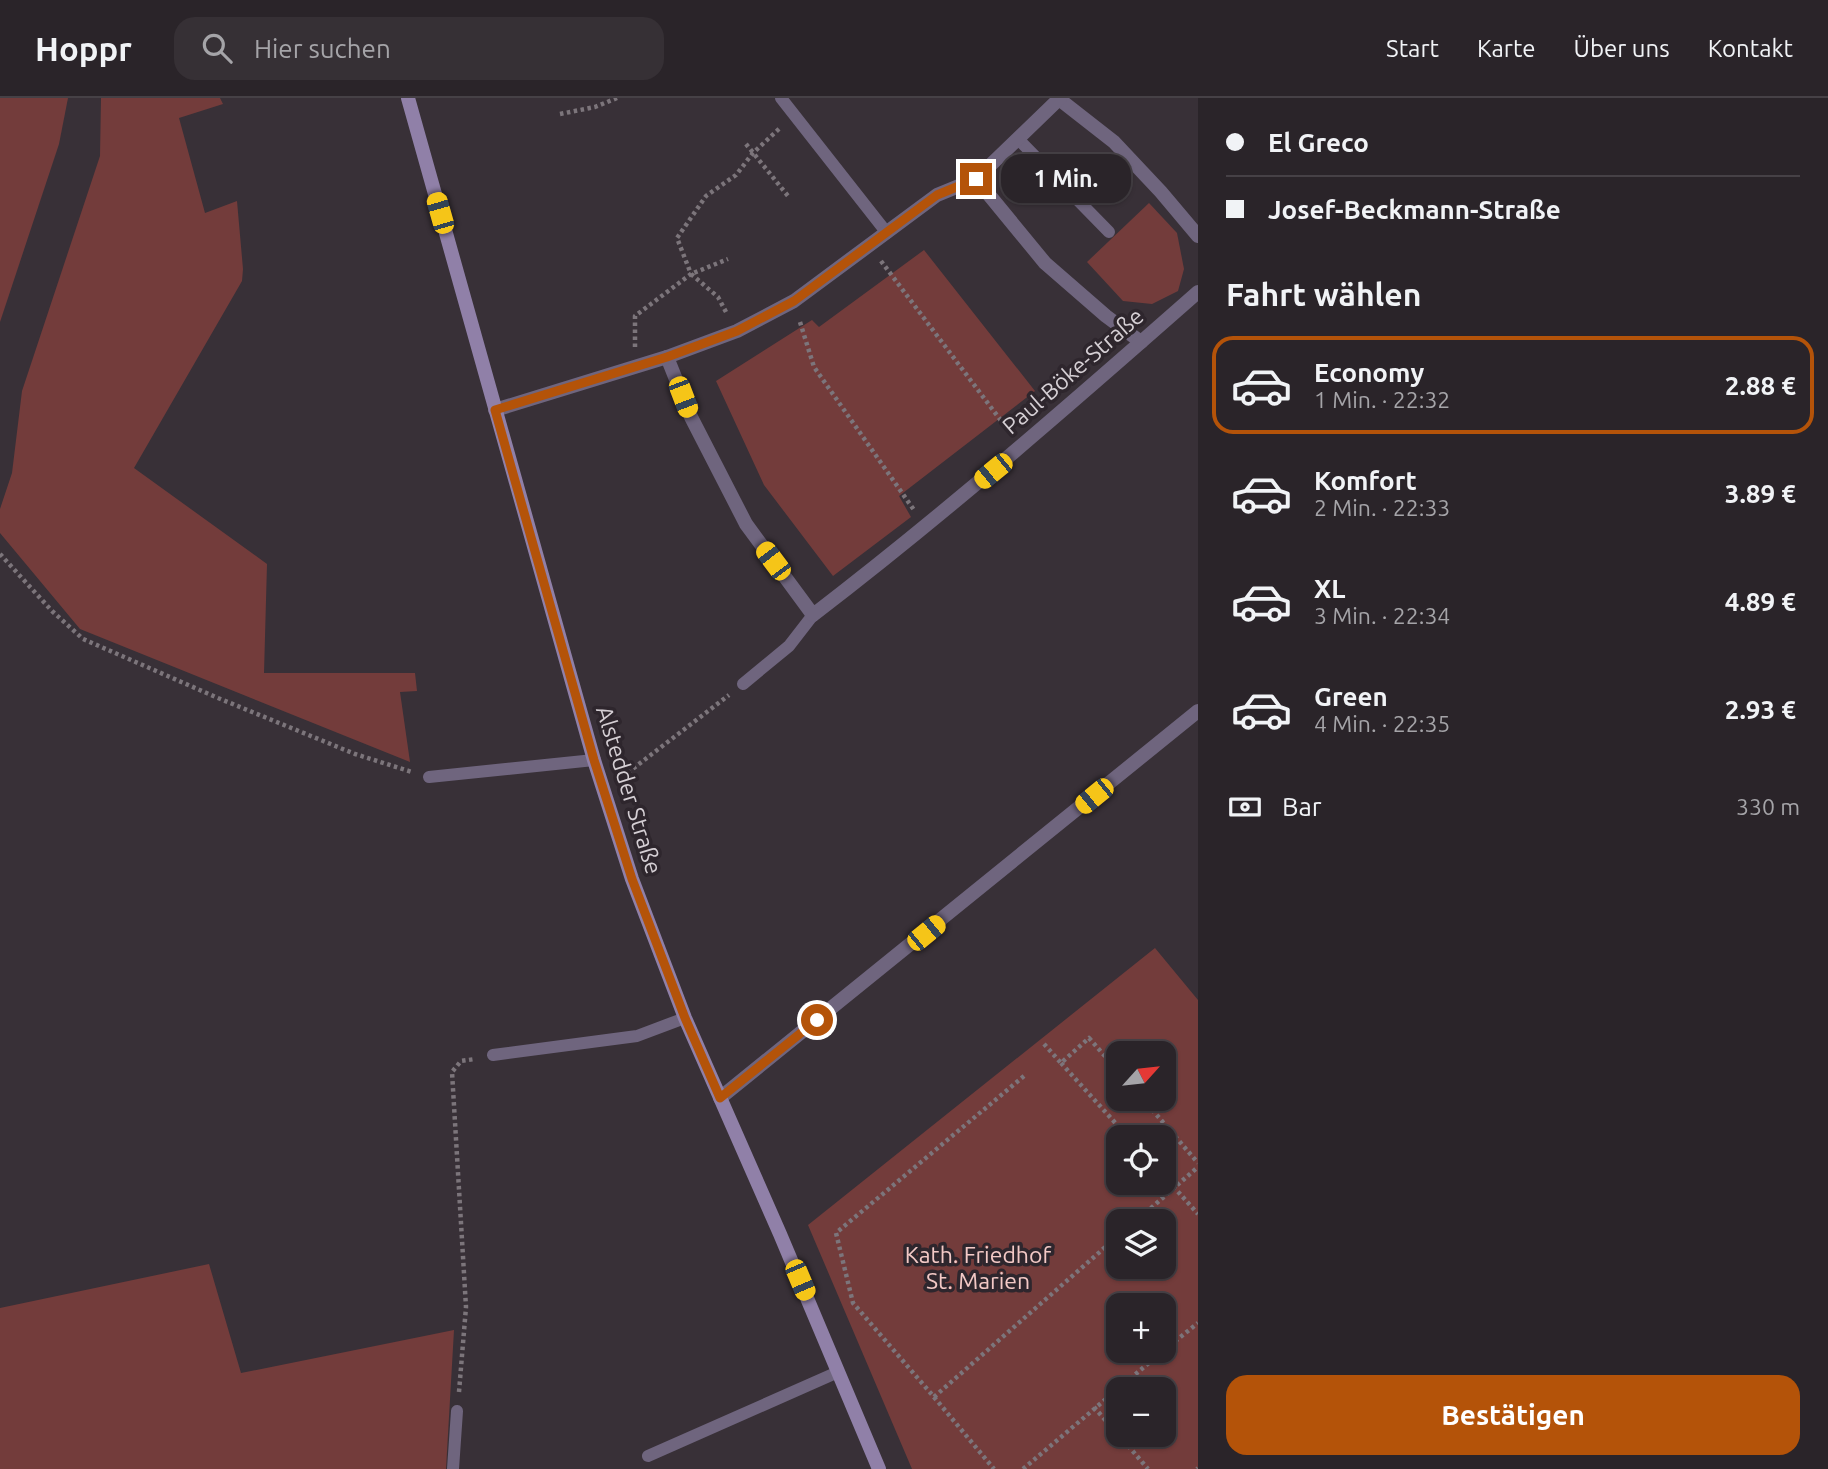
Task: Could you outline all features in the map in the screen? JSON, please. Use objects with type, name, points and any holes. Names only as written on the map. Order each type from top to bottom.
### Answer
[{"type":"street","name":"Alstedder Straße","points":[[408,98],[594,760],[632,879],[685,1018],[880,1469]]},
{"type":"street","points":[[495,410],[667,357],[737,331],[794,301],[937,195],[976,179],[1059,99],[1114,142],[1198,236]]},
{"type":"street","points":[[976,179],[1045,263],[1106,316],[1141,342]]},
{"type":"street","name":"Paul-Böke-Straße","points":[[813,615],[1021,448],[1198,292]]},
{"type":"street","points":[[667,357],[691,416],[746,524],[813,615]]},
{"type":"street","points":[[720,1098],[1198,711]]},
{"type":"lane","points":[[781,98],[887,233]]},
{"type":"lane","points":[[1018,139],[1109,232]]},
{"type":"lane","points":[[743,684],[789,646],[813,615]]},
{"type":"lane","points":[[429,777],[594,760]]},
{"type":"lane","points":[[493,1055],[637,1036],[685,1018]]},
{"type":"lane","points":[[648,1456],[838,1372]]},
{"type":"lane","points":[[453,1469],[457,1411]]},
{"type":"path","points":[[560,114],[594,107],[617,98]]},
{"type":"path","points":[[737,331],[718,297],[691,274],[677,238],[706,196],[737,175],[753,153],[795,114]]},
{"type":"path","points":[[746,144],[788,196]]},
{"type":"path","points":[[870,247],[1021,448]]},
{"type":"path","points":[[635,366],[635,316],[691,274],[728,259]]},
{"type":"path","points":[[794,301],[814,367],[905,499],[927,525]]},
{"type":"path","points":[[0,554],[52,611],[83,639],[355,754],[429,777]]},
{"type":"path","points":[[604,790],[743,684]]},
{"type":"path","points":[[1061,1062],[1089,1038],[1106,1057]]},
{"type":"path","points":[[1044,1044],[1117,1125]]},
{"type":"path","points":[[457,1411],[466,1307],[452,1072],[461,1061],[493,1055]]},
{"type":"path","points":[[994,1469],[853,1303],[836,1233],[1024,1076]]},
{"type":"path","points":[[1153,1111],[1198,1165],[1176,1186]]},
{"type":"path","points":[[1176,1190],[1198,1214]]},
{"type":"path","points":[[1150,1209],[1166,1195]]},
{"type":"path","points":[[934,1397],[1106,1246]]},
{"type":"path","points":[[1176,1340],[1198,1322]]},
{"type":"path","points":[[1023,1469],[1148,1363]]},
{"type":"path","points":[[1094,1407],[1106,1421]]},
{"type":"path","points":[[1129,1447],[1148,1469]]},
{"type":"green space","points":[[0,98],[68,98],[59,144],[0,322]]},
{"type":"green space","points":[[101,98],[220,98],[223,104],[179,118],[205,213],[237,201],[242,281],[134,468],[267,564],[264,673],[415,673],[417,691],[400,692],[410,762],[80,629],[0,533],[0,509],[12,473],[22,391],[100,156]]},
{"type":"green space","points":[[1149,203],[1177,233],[1184,269],[1178,291],[1152,304],[1123,301],[1087,262]]},
{"type":"green space","points":[[924,250],[1035,391],[899,496],[911,517],[833,576],[764,485],[716,381],[812,320],[819,327]]},
{"type":"green space","name":"Kath. Friedhof St. Marien","points":[[1155,948],[1198,1000],[1198,1469],[912,1469],[808,1225]]},
{"type":"green space","points":[[209,1264],[241,1373],[454,1330],[446,1469],[0,1469],[0,1308]]},
{"type":"route","points":[[817,1020],[720,1098],[685,1018],[632,879],[594,760],[495,410],[667,357],[737,331],[794,301],[937,195],[976,179]]}]
